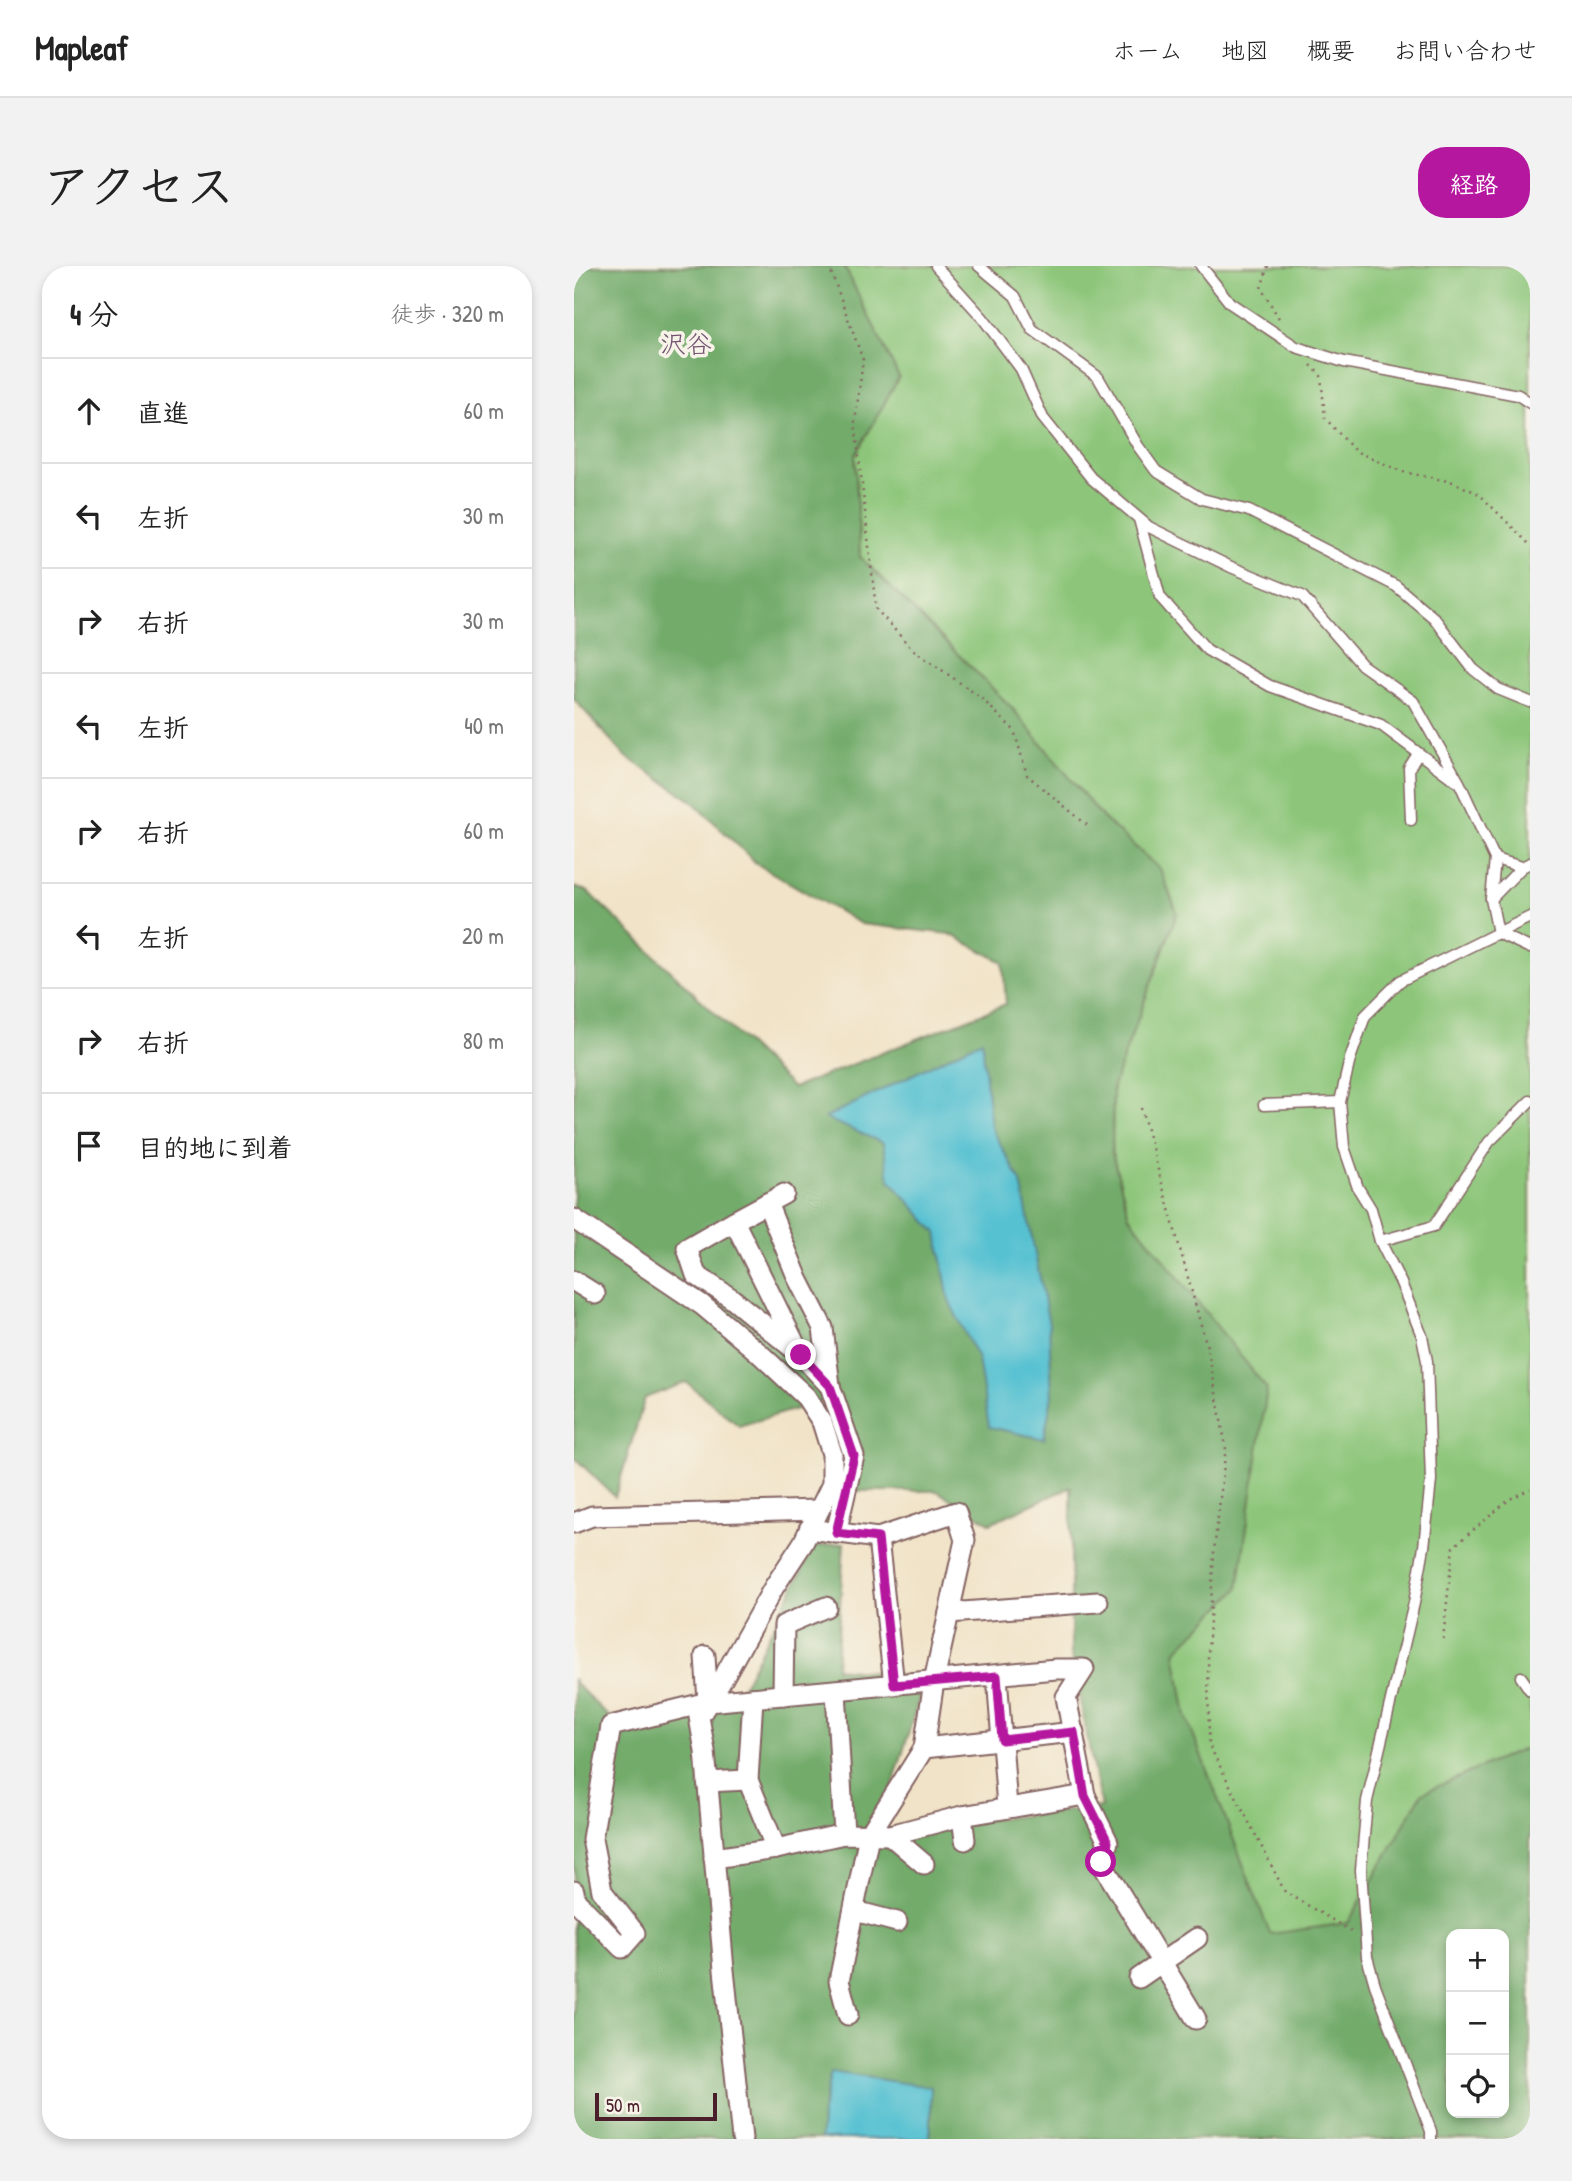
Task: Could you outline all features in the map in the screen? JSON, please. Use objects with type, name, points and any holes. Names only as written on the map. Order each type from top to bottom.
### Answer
[{"type":"street","points":[[830,1386],[801,1355],[731,1298],[696,1275],[687,1248],[776,1198],[798,1279],[822,1328],[830,1386],[854,1456],[836,1533]]},
{"type":"street","points":[[574,1219],[702,1305],[758,1352],[806,1397],[822,1422],[832,1454],[832,1484],[809,1529],[699,1717],[742,2139]]},
{"type":"street","points":[[734,1222],[801,1355]]},
{"type":"street","points":[[574,1282],[594,1294]]},
{"type":"street","points":[[731,1298],[764,1284]]},
{"type":"street","points":[[574,1522],[592,1516],[818,1510]]},
{"type":"street","points":[[809,1529],[878,1538],[956,1512],[965,1540],[934,1681],[924,1748],[869,1835],[839,1981],[848,2015]]},
{"type":"street","points":[[878,1538],[894,1685]]},
{"type":"street","points":[[949,1614],[1098,1602]]},
{"type":"street","points":[[783,1695],[784,1625],[826,1607]]},
{"type":"street","points":[[705,1656],[708,1702]]},
{"type":"street","points":[[574,1891],[575,1900],[622,1948],[635,1933],[601,1891],[592,1839],[611,1726],[708,1702],[1056,1669],[1084,1669],[1066,1697],[1085,1796],[1108,1842],[1101,1862],[1196,2019]]},
{"type":"street","points":[[997,1676],[1007,1807]]},
{"type":"street","points":[[836,1691],[844,1834]]},
{"type":"street","points":[[753,1698],[748,1780],[776,1849]]},
{"type":"street","points":[[924,1748],[1074,1732]]},
{"type":"street","points":[[707,1782],[748,1780]]},
{"type":"street","points":[[714,1858],[776,1849],[844,1834],[890,1835],[1007,1807],[1085,1796]]},
{"type":"street","points":[[962,1816],[965,1840]]},
{"type":"street","points":[[890,1835],[924,1864]]},
{"type":"street","points":[[855,1911],[897,1922]]},
{"type":"street","points":[[1139,1978],[1196,1938]]},
{"type":"lane","points":[[936,266],[982,317],[1021,369],[1043,418],[1091,478],[1149,527],[1231,567],[1302,596],[1362,666],[1413,701],[1460,784],[1495,859],[1491,899],[1498,933]]},
{"type":"lane","points":[[979,266],[1015,296],[1032,329],[1098,377],[1156,471],[1202,499],[1249,511],[1395,586],[1434,618],[1473,669],[1499,690],[1530,702]]},
{"type":"lane","points":[[1201,266],[1230,303],[1296,348],[1344,362],[1518,395],[1530,403]]},
{"type":"lane","points":[[1139,518],[1160,597],[1207,650],[1270,687],[1381,725],[1460,784]]},
{"type":"lane","points":[[1411,821],[1409,768],[1418,754]]},
{"type":"lane","points":[[1495,859],[1526,865]]},
{"type":"lane","points":[[1491,899],[1526,865]]},
{"type":"lane","points":[[1431,2139],[1431,2131],[1375,1985],[1367,1957],[1361,1870],[1367,1801],[1414,1603],[1424,1547],[1431,1480],[1427,1361],[1422,1336],[1401,1283],[1380,1241],[1371,1209],[1358,1188],[1344,1147],[1340,1102],[1350,1059],[1365,1016],[1400,981],[1530,916]]},
{"type":"lane","points":[[1498,933],[1530,948]]},
{"type":"lane","points":[[1380,1241],[1434,1226],[1489,1142],[1530,1101]]},
{"type":"lane","points":[[1264,1105],[1340,1102]]},
{"type":"lane","points":[[1521,1677],[1530,1690]]},
{"type":"path","points":[[829,266],[863,360],[855,422],[876,609],[912,649],[980,697],[1014,730],[1027,775],[1087,825]]},
{"type":"path","points":[[1268,266],[1261,288],[1296,348],[1321,376],[1325,418],[1354,451],[1403,472],[1453,482],[1479,494],[1530,545]]},
{"type":"path","points":[[1141,1108],[1208,1350],[1226,1447],[1214,1551],[1208,1655],[1209,1745],[1285,1892],[1366,1940]]},
{"type":"path","points":[[1443,1639],[1453,1547],[1510,1499],[1530,1489]]},
{"type":"green space","points":[[574,266],[844,266],[899,377],[855,456],[860,557],[1011,707],[1103,818],[1160,869],[1177,913],[1113,1086],[1112,1153],[1129,1216],[1267,1389],[1238,1589],[1175,1652],[1186,1716],[1270,1934],[1348,1923],[1422,1793],[1530,1746],[1530,2139],[574,2139],[574,1678],[576,1684],[609,1717],[733,1705],[814,1547],[844,1543],[836,1668],[925,1678],[879,1832],[1101,1807],[1071,1655],[1071,1487],[990,1523],[937,1491],[848,1491],[840,1396],[739,1426],[686,1382],[645,1398],[615,1497],[574,1457],[574,887],[587,891],[793,1088],[1006,1004],[1003,962],[950,934],[861,924],[757,864],[692,801],[625,756],[574,699]]},
{"type":"green space","points":[[844,266],[1530,266],[1530,2139],[1509,2118],[1509,1929],[1446,1929],[1446,1937],[1262,2032],[1071,1486],[1129,1216],[1112,1153],[1113,1086],[1177,913],[1160,869],[1103,818],[1011,707],[860,557],[855,456],[898,377]]},
{"type":"water","points":[[982,1040],[991,1128],[1021,1182],[1049,1324],[1052,1396],[1044,1439],[989,1427],[978,1359],[949,1301],[937,1233],[889,1179],[883,1143],[825,1118]]},
{"type":"water","points":[[831,2072],[931,2087],[931,2128],[928,2139],[821,2139],[822,2112]]},
{"type":"district","name":"沢谷","points":[[686,344]]},
{"type":"route","points":[[801,1355],[830,1386],[854,1456],[836,1533],[878,1538],[894,1685],[997,1676],[1002,1740],[1074,1732],[1085,1796],[1108,1842],[1101,1862]]}]
